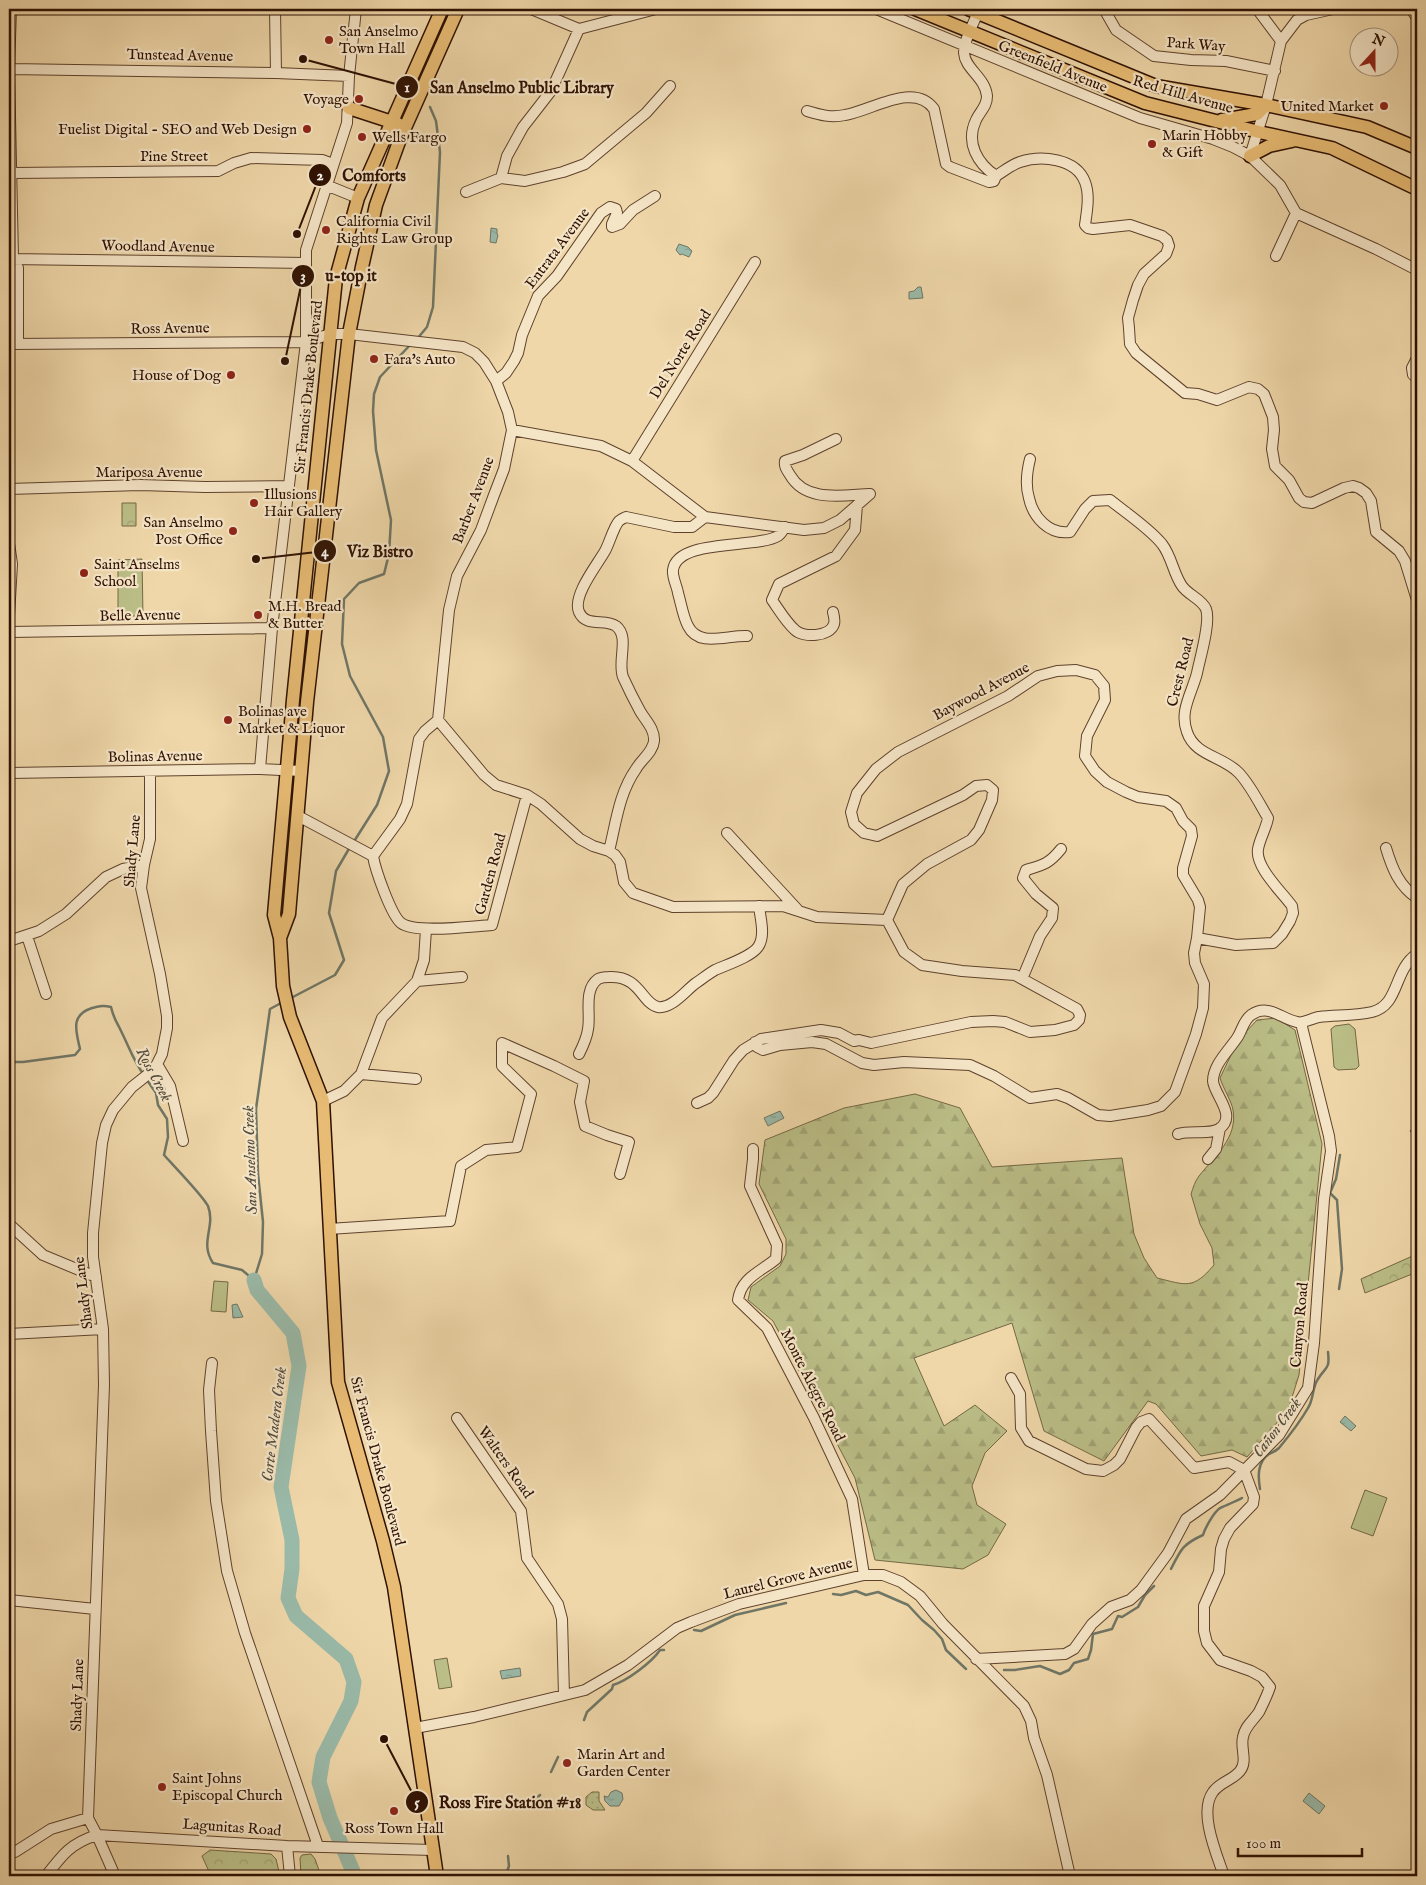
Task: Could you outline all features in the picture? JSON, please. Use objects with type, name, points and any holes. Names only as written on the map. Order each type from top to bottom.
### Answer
[{"type":"main road","name":"Sir Francis Drake Boulevard","points":[[437,1876],[400,1621],[390,1569],[338,1382],[323,1100],[290,1017],[283,986],[280,938],[274,915],[336,278],[358,198],[442,9]]},
{"type":"main road","name":"Sir Francis Drake Boulevard","points":[[280,938],[289,914],[307,702],[349,334],[376,206],[405,127],[458,9]]},
{"type":"main road","name":"Red Hill Avenue","points":[[915,9],[1145,103],[1259,132],[1332,148],[1417,189]]},
{"type":"main road","name":"Red Hill Avenue","points":[[975,10],[1156,86],[1266,105],[1367,127],[1417,148]]},
{"type":"main road","points":[[1214,121],[1258,114],[1266,105]]},
{"type":"main road","points":[[349,108],[392,121],[405,127]]},
{"type":"main road","points":[[1250,156],[1269,146],[1296,140]]},
{"type":"street","points":[[11,9],[11,258],[18,268],[13,344]]},
{"type":"street","points":[[275,9],[276,73]]},
{"type":"street","points":[[260,769],[272,628],[306,342],[306,250],[309,235],[347,123],[349,76],[356,9]]},
{"type":"street","points":[[531,9],[579,29],[656,9]]},
{"type":"street","points":[[674,9],[684,9]]},
{"type":"street","name":"Greenfield Avenue","points":[[876,9],[1140,118],[1214,138],[1233,146],[1250,156],[1280,185],[1296,213]]},
{"type":"street","name":"Park Way","points":[[1104,9],[1116,30],[1154,56],[1226,61],[1274,70]]},
{"type":"street","points":[[1257,9],[1280,41]]},
{"type":"street","points":[[1250,156],[1259,132],[1280,41],[1297,20],[1306,15],[1333,9]]},
{"type":"street","points":[[1411,9],[1417,18]]},
{"type":"street","points":[[975,10],[964,53],[968,63],[983,82],[987,95],[986,105],[976,120],[972,145],[985,169],[996,176]]},
{"type":"street","points":[[501,178],[507,156],[522,127],[551,91],[579,29]]},
{"type":"street","name":"Tunstead Avenue","points":[[10,69],[349,76]]},
{"type":"street","points":[[466,192],[501,178],[525,181],[563,172],[585,164],[646,113],[670,86]]},
{"type":"street","points":[[807,111],[826,116],[844,116],[906,97],[918,97],[928,102],[934,109],[946,164],[950,167],[989,182],[994,181],[996,176],[1018,163],[1027,160],[1048,160],[1064,163],[1078,170],[1085,182],[1088,196],[1085,224],[1088,228],[1130,225],[1162,236],[1168,240],[1169,246],[1166,254],[1144,274],[1138,284],[1133,300],[1128,318],[1130,344],[1136,353],[1185,393],[1198,394],[1217,400],[1249,387],[1258,389],[1264,394],[1273,417],[1272,450],[1276,466],[1289,480],[1299,498],[1304,502],[1312,503],[1344,488],[1353,486],[1366,493],[1372,501],[1376,532],[1399,551],[1405,561],[1417,600]]},
{"type":"street","name":"Pine Street","points":[[12,173],[218,171],[234,163],[251,158],[322,160],[333,164]]},
{"type":"street","points":[[326,185],[358,198]]},
{"type":"street","name":"Entrata Avenue","points":[[496,381],[506,373],[518,354],[522,335],[538,296],[558,276],[601,213],[610,207],[616,209],[617,213],[612,227],[620,224],[633,210],[655,196]]},
{"type":"street","points":[[1276,256],[1296,213],[1376,249],[1417,270]]},
{"type":"street","name":"Woodland Avenue","points":[[11,258],[306,263]]},
{"type":"street","name":"Del Norte Road","points":[[632,461],[755,262]]},
{"type":"street","name":"Barber Avenue","points":[[330,334],[392,338],[463,347],[474,353],[484,362],[496,381],[508,412],[512,430],[504,469],[480,530],[457,576],[448,610],[438,720]]},
{"type":"street","name":"Ross Avenue","points":[[13,344],[306,342],[330,334]]},
{"type":"street","points":[[1417,358],[1412,372],[1417,377]]},
{"type":"street","points":[[512,430],[601,446],[632,461],[705,517],[804,530],[824,528],[840,520],[870,494],[832,497],[816,494],[795,484],[784,466],[785,460],[803,455],[836,439]]},
{"type":"street","name":"Crest Road","points":[[1030,459],[1027,474],[1028,498],[1036,515],[1048,528],[1062,533],[1070,532],[1085,509],[1093,501],[1110,500],[1162,545],[1180,584],[1185,591],[1204,604],[1207,611],[1206,626],[1196,674],[1185,706],[1184,721],[1187,732],[1192,742],[1198,748],[1225,762],[1238,772],[1268,818],[1258,848],[1258,856],[1261,866],[1292,906],[1293,913],[1282,934],[1274,942],[1236,945],[1197,938]]},
{"type":"street","name":"Mariposa Avenue","points":[[9,489],[140,485],[205,487],[288,486]]},
{"type":"street","points":[[834,612],[835,623],[831,629],[821,634],[804,634],[796,631],[772,600],[779,584],[836,556],[855,530],[858,505]]},
{"type":"street","points":[[609,851],[622,795],[628,780],[652,748],[654,733],[639,710],[622,674],[621,632],[615,625],[591,622],[582,618],[578,611],[578,602],[582,589],[604,553],[619,520],[626,517],[674,527],[692,527],[705,517]]},
{"type":"street","points":[[747,636],[708,640],[694,636],[687,625],[673,571],[677,561],[686,554],[711,548],[765,540],[778,536],[786,527]]},
{"type":"street","points":[[9,544],[12,572],[9,616]]},
{"type":"street","name":"Belle Avenue","points":[[9,632],[272,628]]},
{"type":"street","name":"Baywood Avenue","points":[[755,1042],[757,1047],[762,1050],[794,1043],[826,1044],[862,1063],[874,1065],[904,1062],[970,1065],[994,1076],[1030,1098],[1057,1094],[1098,1115],[1110,1116],[1148,1110],[1160,1106],[1175,1092],[1196,1034],[1203,1008],[1204,984],[1195,962],[1194,953],[1200,907],[1198,900],[1183,875],[1183,868],[1192,836],[1191,829],[1183,821],[1176,808],[1166,801],[1138,797],[1126,792],[1107,782],[1094,771],[1085,756],[1087,736],[1105,700],[1104,686],[1095,675],[1076,670],[1057,671],[1038,676],[1008,696],[898,752],[876,769],[857,793],[851,812],[854,824],[864,833],[877,836],[963,795],[976,786],[987,785],[993,790],[992,800],[979,830],[971,840],[927,864],[903,884],[887,920]]},
{"type":"street","points":[[323,1100],[344,1091],[361,1074],[382,1018],[417,981],[424,960],[426,929],[410,927],[401,923],[396,916],[376,870],[373,856],[400,819],[407,804],[419,738],[438,720],[484,775],[496,785],[527,795],[541,804],[580,839],[616,855],[620,862],[624,882],[633,893],[673,907],[783,906],[817,917],[887,920],[904,952],[912,960],[922,965],[962,971],[1015,975],[1076,1009],[1080,1015],[1079,1020],[1074,1025],[1055,1030],[1030,1032],[1005,1022],[993,1021],[971,1022],[871,1043],[859,1040],[854,1041],[839,1033],[821,1030],[761,1039],[743,1050],[734,1060],[713,1093],[708,1098],[697,1103]]},
{"type":"street","name":"Bolinas Avenue","points":[[9,773],[260,769],[302,771]]},
{"type":"street","name":"Shady Lane","points":[[88,1818],[103,1394],[103,1329],[93,1257],[98,1171],[106,1125],[113,1110],[123,1097],[154,1068],[162,1054],[166,1040],[167,1016],[160,974],[141,888],[150,839],[150,771]]},
{"type":"street","name":"Garden Road","points":[[426,929],[492,925],[527,795]]},
{"type":"street","points":[[298,816],[373,856]]},
{"type":"street","points":[[727,833],[797,910]]},
{"type":"street","points":[[1386,848],[1398,880],[1403,887],[1417,898]]},
{"type":"street","points":[[1022,979],[1040,936],[1052,918],[1053,908],[1036,894],[1023,878],[1026,870],[1046,864],[1061,850]]},
{"type":"street","points":[[9,941],[39,931],[66,914],[106,877],[123,869],[144,865]]},
{"type":"street","points":[[579,1054],[587,1035],[589,997],[594,983],[601,977],[622,978],[638,988],[651,1004],[664,1007],[693,984],[742,958],[758,947],[762,938],[759,906]]},
{"type":"street","points":[[27,936],[46,994]]},
{"type":"street","points":[[1178,1134],[1186,1131],[1214,1131],[1224,1123],[1226,1116],[1224,1107],[1213,1083],[1213,1078],[1219,1064],[1238,1037],[1247,1019],[1254,1014],[1270,1011],[1301,1023],[1318,1017],[1365,1013],[1377,1010],[1390,1000],[1406,963],[1417,954]]},
{"type":"street","points":[[417,981],[462,977]]},
{"type":"street","name":"Canyon Road","points":[[976,1659],[1065,1654],[1074,1649],[1092,1624],[1111,1607],[1130,1600],[1140,1590],[1168,1554],[1186,1519],[1220,1495],[1279,1435],[1308,1388],[1314,1343],[1324,1198],[1331,1151],[1301,1023]]},
{"type":"street","points":[[329,1229],[450,1220],[461,1166],[486,1150],[517,1147],[520,1132],[528,1111],[531,1094],[502,1066],[502,1043],[584,1081],[580,1102],[586,1126],[629,1142],[620,1174]]},
{"type":"street","points":[[154,1068],[170,1086],[183,1141]]},
{"type":"street","points":[[361,1074],[416,1079]]},
{"type":"street","points":[[1208,1159],[1216,1149],[1220,1128]]},
{"type":"street","name":"Monte Alegre Road","points":[[753,1149],[754,1159],[750,1186],[777,1246],[776,1259],[746,1281],[740,1291],[738,1300],[767,1328],[814,1418],[852,1499],[864,1575]]},
{"type":"street","points":[[9,1224],[43,1255],[96,1277]]},
{"type":"street","points":[[9,1334],[103,1329]]},
{"type":"street","points":[[212,1363],[210,1390],[211,1440],[216,1501],[227,1571],[245,1633],[318,1846]]},
{"type":"street","points":[[1011,1378],[1020,1394],[1022,1428],[1030,1441],[1086,1469],[1103,1471],[1114,1465],[1120,1459],[1136,1428],[1141,1422],[1149,1419],[1194,1468],[1229,1462],[1244,1470],[1254,1497],[1253,1504],[1230,1528],[1224,1539],[1219,1572],[1204,1606],[1204,1631],[1208,1643],[1220,1660],[1251,1671],[1262,1678],[1270,1687],[1258,1713],[1245,1730],[1242,1739],[1244,1763],[1241,1770],[1218,1786],[1211,1794],[1207,1805],[1212,1837],[1224,1876]]},
{"type":"street","name":"Walters Road","points":[[457,1418],[522,1511],[527,1558],[558,1604],[562,1619],[564,1696]]},
{"type":"street","name":"Laurel Grove Avenue","points":[[415,1728],[585,1690],[602,1682],[628,1665],[676,1628],[739,1604],[864,1575],[883,1576],[901,1582],[920,1596],[976,1659],[1024,1706],[1031,1721],[1034,1738],[1047,1775],[1070,1876]]},
{"type":"street","points":[[9,1600],[95,1609]]},
{"type":"street","points":[[9,1851],[15,1852],[51,1829],[88,1818],[98,1834],[114,1876]]},
{"type":"street","name":"Lagunitas Road","points":[[46,1876],[68,1849],[98,1834],[287,1846],[433,1850]]},
{"type":"street","points":[[287,1846],[290,1876]]},
{"type":"green space","points":[[122,503],[136,503],[136,526],[122,526]]},
{"type":"green space","points":[[142,559],[143,616],[118,616],[118,560]]},
{"type":"green space","points":[[1276,1018],[1295,1030],[1322,1144],[1299,1375],[1288,1410],[1247,1457],[1232,1450],[1201,1456],[1156,1404],[1148,1401],[1104,1461],[1044,1431],[1012,1323],[914,1358],[944,1426],[975,1405],[1007,1431],[985,1453],[972,1486],[977,1505],[1006,1524],[988,1555],[963,1569],[875,1560],[855,1478],[773,1321],[748,1300],[751,1287],[780,1266],[786,1254],[786,1239],[759,1184],[765,1140],[844,1108],[915,1094],[960,1108],[992,1167],[1122,1158],[1134,1234],[1144,1258],[1157,1278],[1188,1284],[1200,1279],[1214,1265],[1212,1248],[1200,1224],[1191,1194],[1198,1178],[1224,1146],[1232,1129],[1234,1120],[1233,1110],[1220,1078],[1231,1055],[1245,1033],[1257,1020]]},
{"type":"green space","points":[[1349,1024],[1355,1029],[1359,1066],[1356,1069],[1338,1070],[1334,1067],[1331,1029],[1335,1026]]},
{"type":"green space","points":[[1417,1254],[1417,1272],[1365,1293],[1361,1279]]},
{"type":"green space","points":[[214,1281],[228,1282],[226,1312],[211,1311]]},
{"type":"green space","points":[[1365,1490],[1387,1498],[1373,1536],[1351,1528]]},
{"type":"green space","points":[[447,1658],[452,1687],[439,1689],[434,1660]]},
{"type":"green space","points":[[592,1792],[599,1792],[599,1801],[605,1810],[593,1810],[586,1805],[586,1797]]},
{"type":"green space","points":[[210,1850],[271,1854],[276,1859],[280,1876],[211,1876],[202,1856]]},
{"type":"green space","points":[[311,1854],[315,1859],[321,1876],[301,1876],[300,1858],[302,1855]]},
{"type":"water","points":[[491,228],[497,229],[496,243],[490,242]]},
{"type":"water","points":[[679,244],[688,247],[692,251],[689,257],[680,255],[676,250]]},
{"type":"water","points":[[921,287],[923,298],[909,299],[909,292],[914,291]]},
{"type":"water","points":[[780,1111],[784,1118],[768,1126],[764,1118]]},
{"type":"water","points":[[237,1304],[243,1317],[233,1318],[232,1305]]},
{"type":"water","points":[[1345,1416],[1356,1426],[1351,1431],[1340,1422]]},
{"type":"water","points":[[520,1668],[521,1676],[502,1679],[500,1671]]},
{"type":"water","points":[[616,1790],[622,1793],[623,1799],[619,1806],[610,1806],[605,1801],[604,1796],[608,1797],[611,1792]]},
{"type":"water","points":[[1309,1793],[1325,1806],[1319,1814],[1303,1801]]},
{"type":"waterway","name":"San Anselmo Creek","points":[[417,339],[427,327],[433,307],[440,152],[436,121],[430,107]]},
{"type":"waterway","name":"San Anselmo Creek","points":[[353,843],[377,805],[389,771],[383,737],[350,676],[342,644],[344,599],[359,583],[384,574],[389,554],[391,520],[376,450],[373,411],[374,394],[380,377],[411,344]]},
{"type":"waterway","name":"San Anselmo Creek","points":[[291,998],[335,975],[344,960],[329,913],[336,871],[350,847]]},
{"type":"waterway","name":"San Anselmo Creek","points":[[147,1080],[156,1093],[158,1105],[167,1119],[168,1137],[164,1155],[195,1188],[208,1206],[210,1221],[207,1248],[213,1263],[242,1270],[254,1280],[262,1254],[263,1222],[258,1174],[256,1109],[270,1009],[281,1003]]},
{"type":"waterway","name":"Ross Creek","points":[[9,1062],[75,1055],[80,1049],[76,1030],[77,1019],[85,1011],[99,1006],[106,1006],[111,1007],[114,1018],[137,1065],[144,1075]]},
{"type":"waterway","name":"Cañon Creek","points":[[1411,1131],[1417,1129]]},
{"type":"waterway","name":"Cañon Creek","points":[[1339,1289],[1342,1269],[1337,1200],[1330,1193],[1336,1179],[1340,1155]]},
{"type":"waterway","name":"Corte Madera Creek","points":[[254,1280],[257,1290],[293,1333],[299,1366],[281,1487],[292,1540],[292,1569],[288,1598],[296,1616],[346,1659],[354,1682],[351,1701],[323,1757],[319,1782],[330,1818],[355,1876]]},
{"type":"waterway","name":"Cañon Creek","points":[[1260,1489],[1260,1465],[1265,1457],[1279,1448],[1305,1413],[1310,1404],[1316,1382],[1328,1365],[1328,1352]]},
{"type":"waterway","name":"Cañon Creek","points":[[1171,1569],[1183,1548],[1191,1541],[1203,1535],[1210,1520],[1218,1510],[1242,1498]]},
{"type":"waterway","name":"Cañon Creek","points":[[1004,1670],[1040,1666],[1060,1674],[1069,1670],[1074,1663],[1088,1659],[1093,1634],[1112,1629],[1118,1616],[1122,1617],[1138,1607],[1145,1595],[1154,1586]]},
{"type":"waterway","name":"Cañon Creek","points":[[833,1594],[841,1595],[856,1591],[866,1595],[878,1592],[908,1605],[934,1630],[942,1639],[946,1650],[966,1669]]},
{"type":"waterway","name":"Cañon Creek","points":[[694,1630],[701,1631],[735,1615],[786,1603]]},
{"type":"waterway","name":"Cañon Creek","points":[[584,1720],[587,1712],[612,1689],[613,1685],[632,1675],[660,1650],[664,1650]]},
{"type":"waterway","name":"Cañon Creek","points":[[551,1772],[558,1757]]},
{"type":"waterway","name":"Cañon Creek","points":[[532,1803],[540,1795]]},
{"type":"waterway","name":"Cañon Creek","points":[[490,1876],[495,1872],[506,1874],[509,1866],[508,1856]]},
{"type":"place","name":"San Anselmo Town Hall","points":[[329,40]]},
{"type":"place","name":"San Anselmo Public Library","points":[[303,59]]},
{"type":"place","name":"Voyage","points":[[359,99]]},
{"type":"place","name":"United Market","points":[[1384,106]]},
{"type":"place","name":"Fuelist Digital - SEO and Web Design","points":[[307,129]]},
{"type":"place","name":"Wells Fargo","points":[[362,137]]},
{"type":"place","name":"Marin Hobby & Gift","points":[[1152,144]]},
{"type":"place","name":"California Civil Rights Law Group","points":[[326,230]]},
{"type":"place","name":"Comforts","points":[[297,234]]},
{"type":"place","name":"Fara's Auto","points":[[374,359]]},
{"type":"place","name":"u-top it","points":[[285,361]]},
{"type":"place","name":"House of Dog","points":[[231,375]]},
{"type":"place","name":"Illusions Hair Gallery","points":[[254,503]]},
{"type":"place","name":"San Anselmo Post Office","points":[[233,531]]},
{"type":"place","name":"Viz Bistro","points":[[256,559]]},
{"type":"place","name":"Saint Anselms School","points":[[84,573]]},
{"type":"place","name":"M.H. Bread & Butter","points":[[258,615]]},
{"type":"place","name":"Bolinas ave Market & Liquor","points":[[228,720]]},
{"type":"place","name":"Ross Fire Station #18","points":[[384,1739]]},
{"type":"place","name":"Marin Art and Garden Center","points":[[567,1763]]},
{"type":"place","name":"Saint Johns Episcopal Church","points":[[162,1787]]},
{"type":"place","name":"Ross Town Hall","points":[[394,1811]]}]
